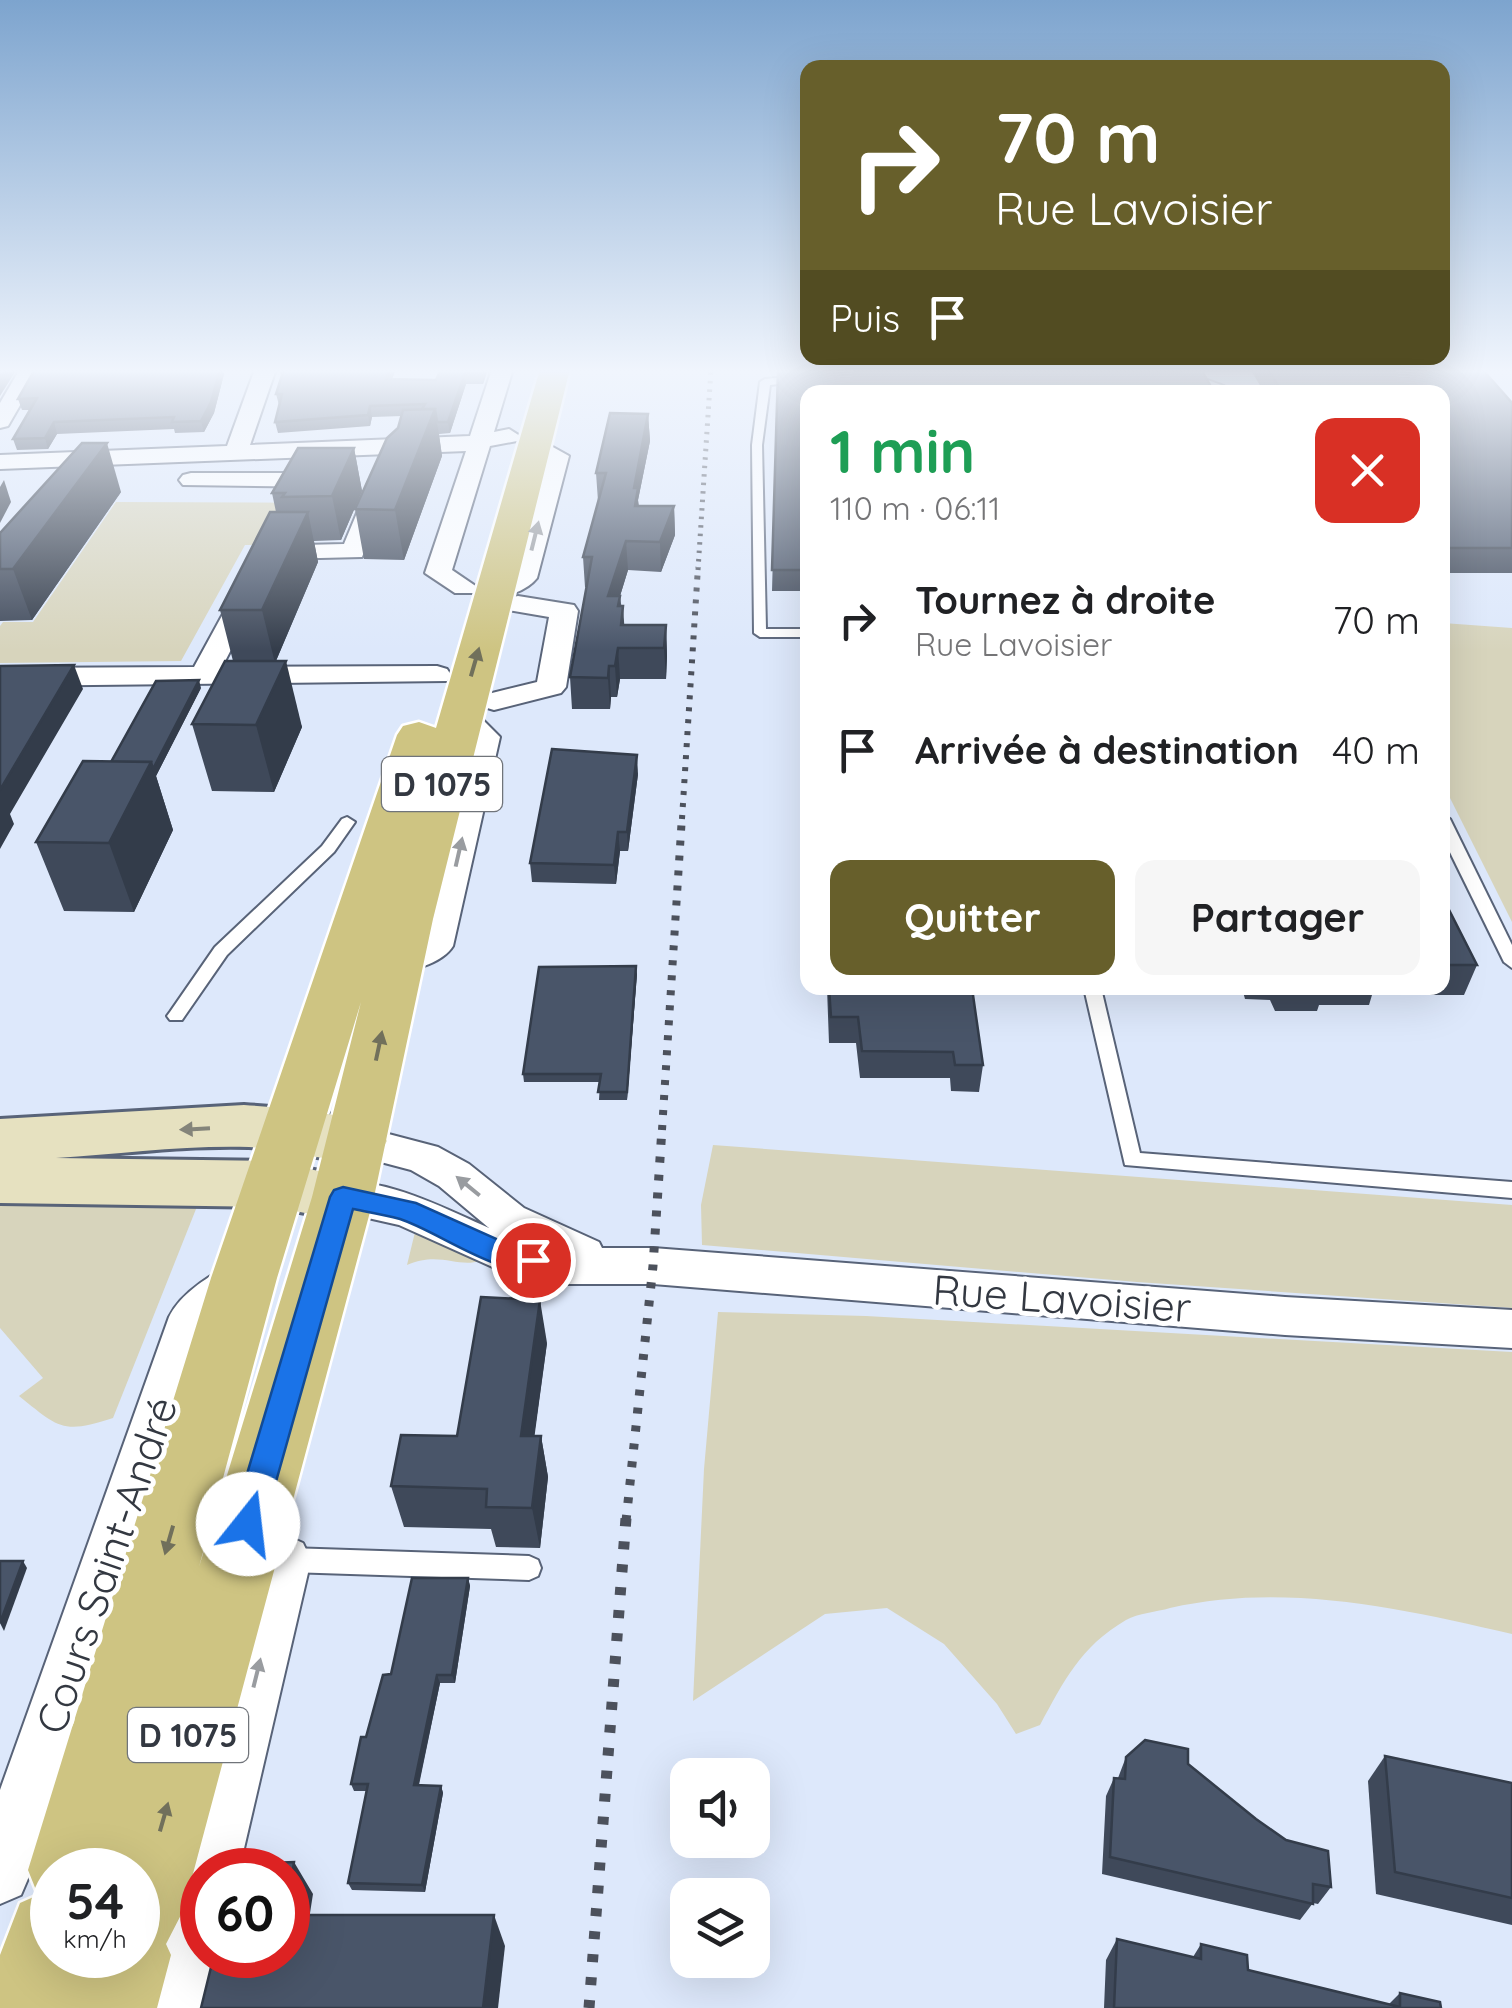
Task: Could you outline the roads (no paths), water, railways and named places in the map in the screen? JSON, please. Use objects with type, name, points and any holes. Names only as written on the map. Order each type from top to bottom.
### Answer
[{"type":"main road","name":"Cours Saint-André","points":[[160,1848],[261,1559],[351,1169],[416,953],[464,697],[492,594],[517,463]]},
{"type":"main road","name":"Cours Saint-André","points":[[22,1852],[100,1780],[244,1278],[283,1156],[363,822],[464,697]]},
{"type":"main road","points":[[0,1140],[244,1126],[283,1156]]},
{"type":"main road","points":[[0,1180],[283,1156],[351,1169]]},
{"type":"main road","points":[[30,2008],[39,1978]]},
{"type":"main road","points":[[110,2008],[118,1978]]},
{"type":"street","points":[[104,463],[88,481],[383,480]]},
{"type":"street","points":[[204,675],[269,552],[353,552],[390,463]]},
{"type":"street","points":[[0,677],[204,675],[464,697],[551,687],[564,611],[492,594]]},
{"type":"street","name":"Rue Lavoisier","points":[[351,1169],[422,1158],[454,1174],[510,1220],[613,1266]]},
{"type":"street","name":"Rue Lavoisier","points":[[351,1169],[406,1210],[506,1255],[560,1266],[652,1266],[1285,1316],[1512,1329]]},
{"type":"street","name":"Cours Saint-André","points":[[22,1852],[192,1318],[244,1278]]},
{"type":"street","name":"Cours Saint-André","points":[[212,1848],[261,1559]]},
{"type":"street","points":[[175,2008],[182,1978]]},
{"type":"lane","points":[[757,463],[760,633],[800,633]]},
{"type":"lane","points":[[176,1016],[222,952],[328,849],[363,822]]},
{"type":"lane","points":[[1450,835],[1512,962]]},
{"type":"lane","points":[[1094,995],[1132,1160],[1512,1190]]},
{"type":"lane","points":[[261,1559],[528,1568]]},
{"type":"railway","points":[[698,570],[705,463]]},
{"type":"railway","points":[[682,819],[698,567]]},
{"type":"railway","points":[[662,1130],[682,816]]},
{"type":"railway","points":[[626,1521],[653,1266],[662,1128]]},
{"type":"railway","points":[[589,2008],[626,1518]]}]
